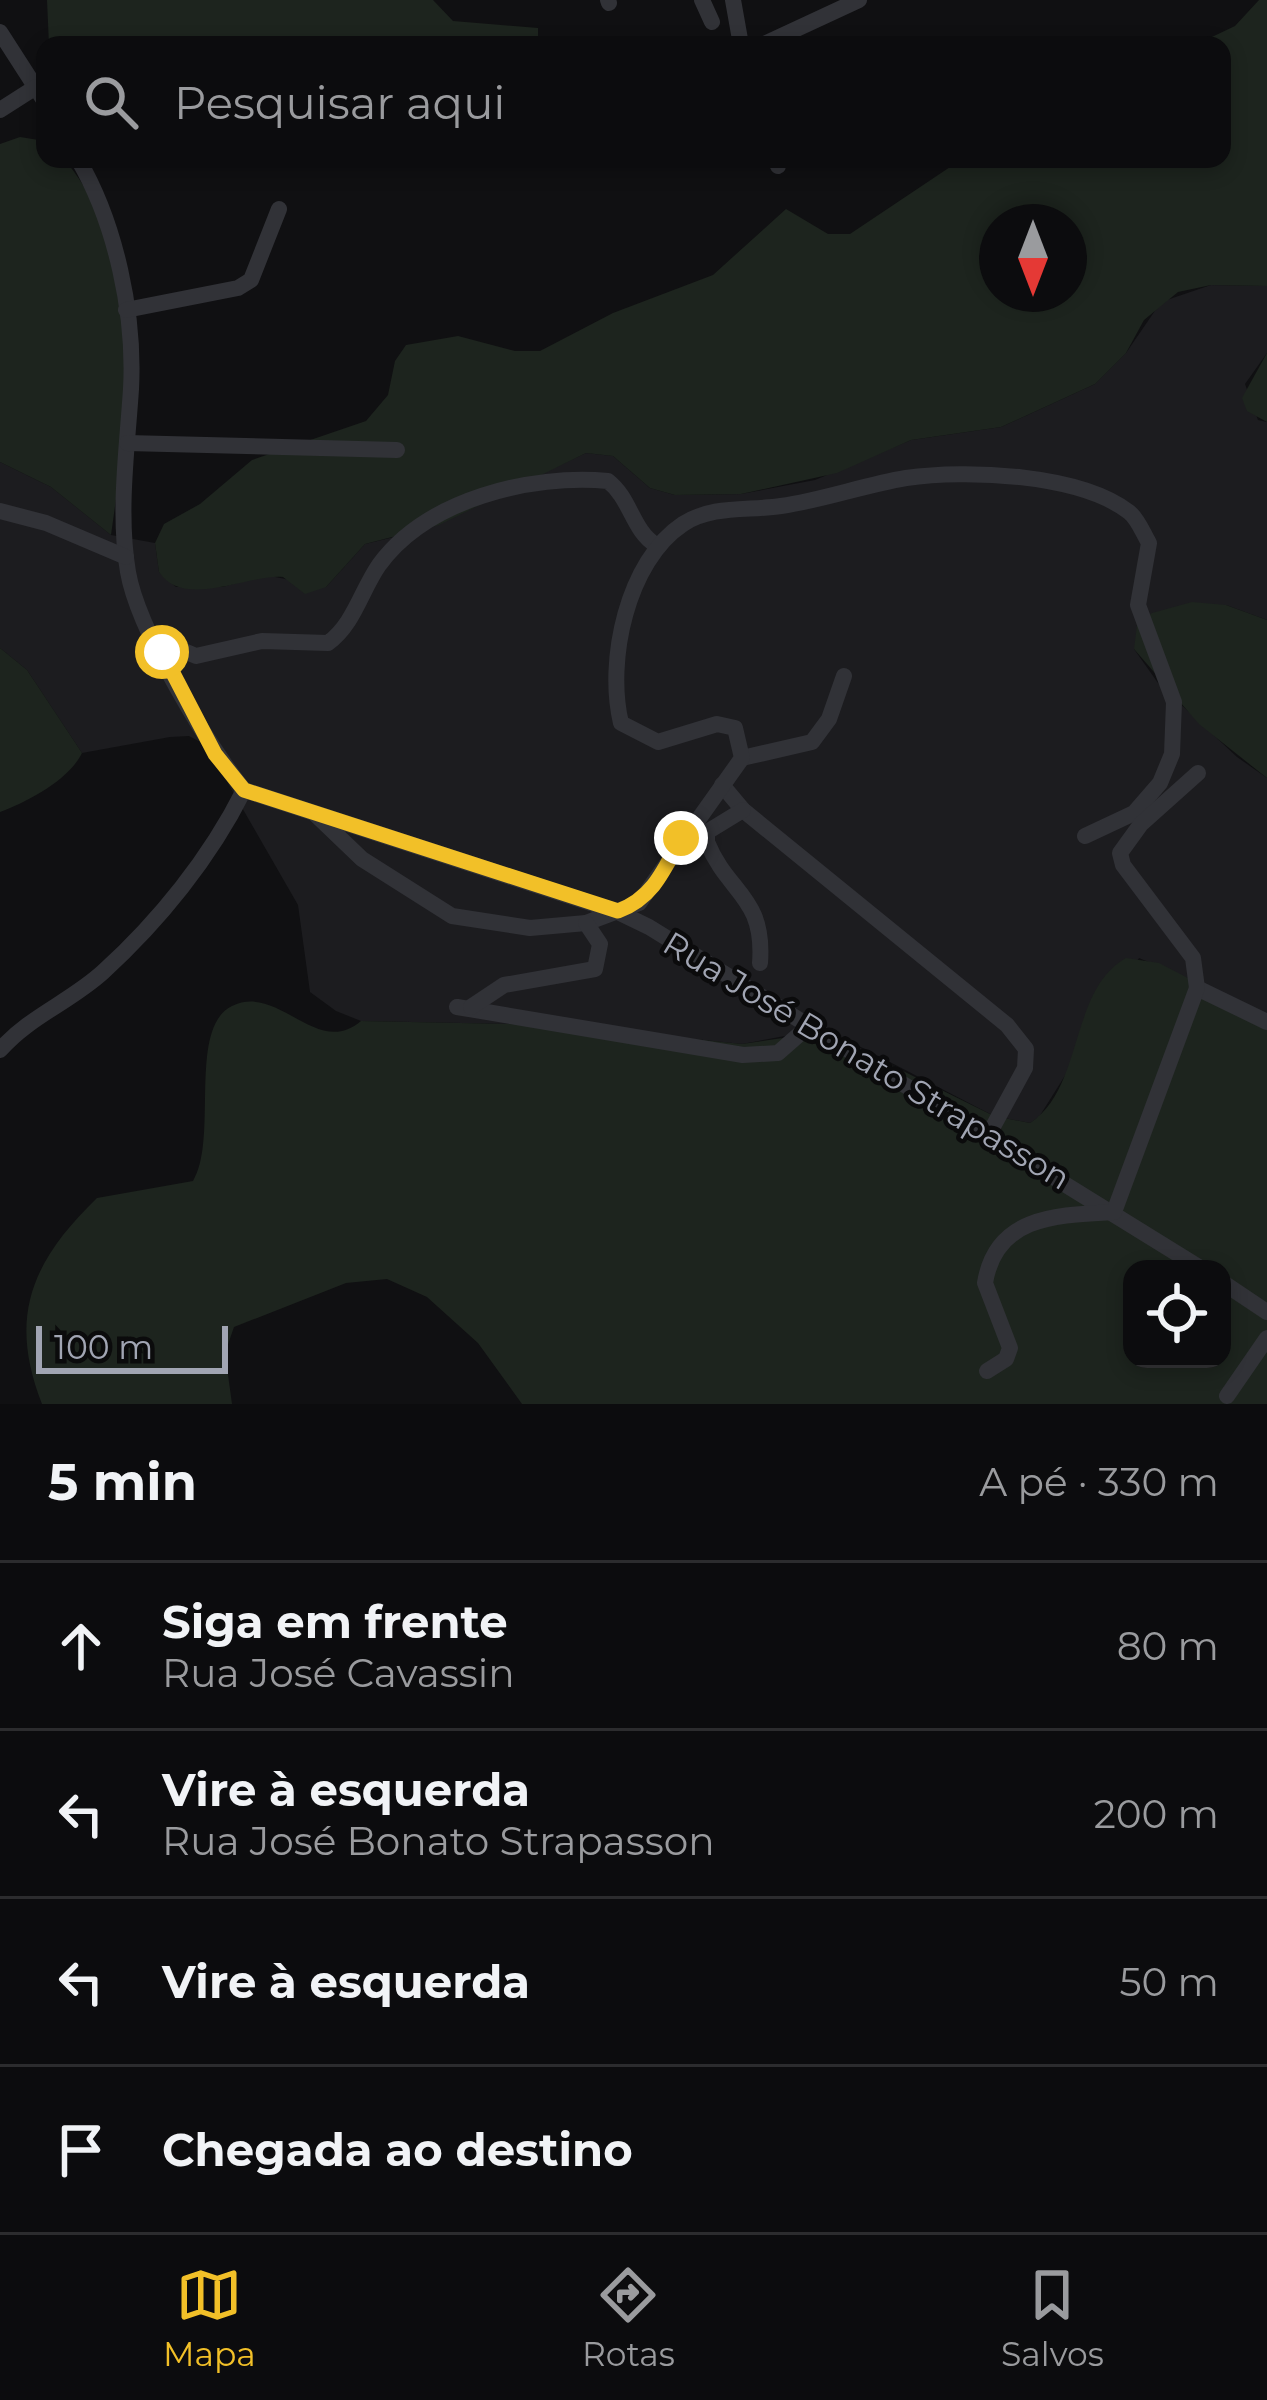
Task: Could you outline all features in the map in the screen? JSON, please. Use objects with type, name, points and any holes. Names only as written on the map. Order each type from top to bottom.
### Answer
[{"type":"street","points":[[702,0],[712,22]]},
{"type":"street","points":[[733,0],[739,36]]},
{"type":"street","points":[[781,36],[859,0]]},
{"type":"street","points":[[0,32],[36,89]]},
{"type":"street","points":[[0,72],[21,68]]},
{"type":"street","points":[[0,110],[36,96]]},
{"type":"street","points":[[0,1050],[31,1018],[100,975],[166,906],[222,833],[244,790],[215,754],[129,579],[127,310],[100,202],[83,168]]},
{"type":"street","points":[[127,310],[238,288],[251,280],[279,209]]},
{"type":"street","points":[[127,443],[397,449]]},
{"type":"street","points":[[742,758],[735,728],[717,724],[658,742],[621,723],[614,695],[615,660],[639,580],[656,545],[687,521],[719,511],[781,506],[910,478],[989,476],[1082,488],[1132,514],[1149,543],[1138,604],[1174,702],[1172,754],[1160,784],[1134,813],[1085,836]]},
{"type":"street","points":[[156,639],[196,656],[262,641],[328,643],[346,625],[368,582],[400,540],[509,484],[608,481],[620,490],[638,529],[656,545]]},
{"type":"street","points":[[0,512],[46,523],[126,557]]},
{"type":"street","points":[[314,813],[362,859],[452,916],[530,928],[586,923],[639,903],[742,758],[812,742],[829,719],[844,676]]},
{"type":"street","points":[[988,1371],[1006,1359],[1010,1348],[985,1283],[996,1252],[1028,1222],[1114,1212],[1197,988],[1192,958],[1123,865],[1120,854],[1141,824],[1198,773]]},
{"type":"street","points":[[722,785],[743,810],[840,884],[1007,1025],[1026,1049],[1025,1068],[988,1134]]},
{"type":"street","name":"Rua José Bonato Strapasson","points":[[244,790],[618,911],[812,1024],[1188,1260]]},
{"type":"street","points":[[743,810],[718,822],[707,832],[707,842],[755,909],[762,933],[760,963]]},
{"type":"street","points":[[586,923],[600,944],[601,961],[595,969],[505,985],[464,1007],[743,1054],[778,1053],[812,1024]]},
{"type":"street","points":[[1197,988],[1267,1022]]},
{"type":"street","points":[[1231,1288],[1267,1312]]},
{"type":"street","points":[[1227,1396],[1267,1338]]},
{"type":"shaded area","points":[[47,0],[433,0],[453,21],[538,28],[538,36],[49,36]]},
{"type":"shaded area","points":[[1259,0],[1267,0],[1267,286],[1211,285],[1178,292],[1144,320],[1126,353],[1095,384],[1001,427],[911,440],[837,473],[741,494],[675,495],[650,488],[613,456],[586,453],[439,525],[365,544],[326,587],[305,594],[283,577],[200,589],[170,583],[159,572],[155,543],[164,524],[200,504],[252,460],[366,421],[388,395],[395,361],[406,345],[458,336],[515,351],[540,351],[613,313],[713,275],[786,209],[828,234],[850,234],[949,168],[1231,168],[1231,36],[1214,36],[1235,26]]},
{"type":"shaded area","points":[[20,137],[36,140],[36,168],[70,168],[91,199],[110,243],[126,340],[123,440],[111,535],[51,487],[0,462],[0,144]]},
{"type":"shaded area","points":[[1211,285],[1267,286],[1267,353],[1245,384],[1258,420],[1267,422],[1267,620],[1226,605],[1134,649],[1158,683],[1237,757],[1267,778],[1267,1019],[1239,1000],[1139,958],[1039,1117],[1030,1123],[994,1116],[859,1046],[806,1032],[742,1044],[557,1025],[361,1021],[336,1011],[310,992],[298,905],[206,745],[189,736],[170,737],[82,753],[27,670],[0,648],[0,462],[51,487],[111,535],[155,543],[159,572],[176,587],[222,587],[265,575],[326,587],[365,544],[419,531],[586,453],[613,456],[650,488],[675,495],[741,494],[815,480],[911,440],[1001,427],[1095,384],[1126,353],[1161,302]]},
{"type":"shaded area","points":[[1267,353],[1267,422],[1247,411],[1242,398]]},
{"type":"shaded area","points":[[1192,602],[1226,605],[1267,620],[1267,778],[1199,724],[1134,649],[1137,625],[1152,613]]},
{"type":"shaded area","points":[[0,648],[27,670],[82,753],[57,781],[0,812]]},
{"type":"shaded area","points":[[1126,958],[1159,963],[1267,1019],[1267,1404],[522,1404],[478,1343],[427,1297],[387,1279],[346,1283],[234,1327],[225,1353],[232,1404],[42,1404],[27,1344],[27,1317],[42,1268],[97,1198],[193,1181],[204,1139],[211,1037],[218,1018],[232,1006],[266,1004],[329,1031],[345,1030],[361,1021],[557,1025],[742,1044],[824,1032],[994,1116],[1030,1123],[1060,1087],[1095,992]]},
{"type":"route","points":[[162,652],[215,754],[244,790],[618,911],[639,903],[656,885],[681,838]]}]
